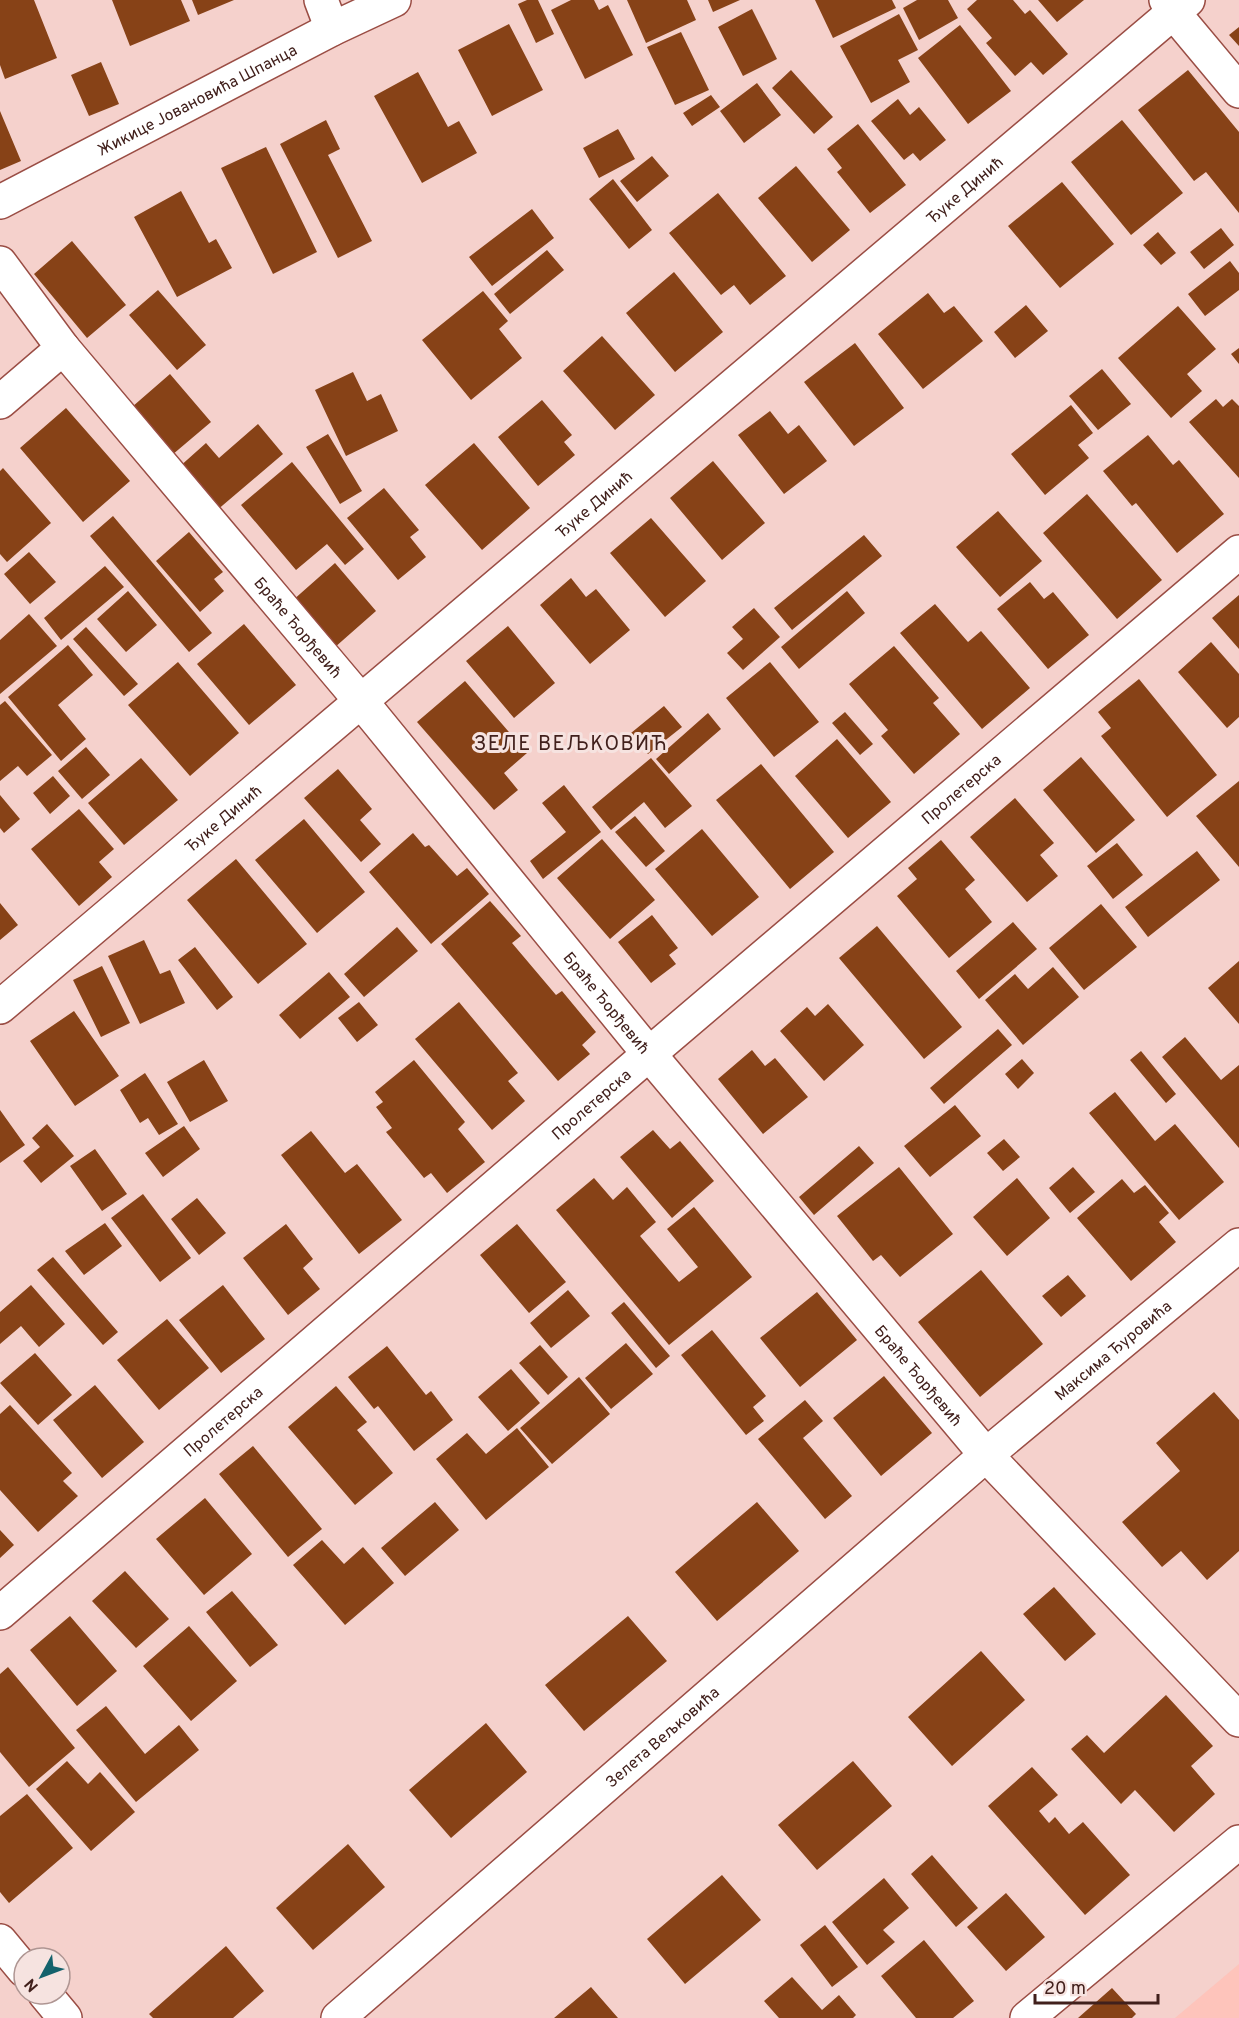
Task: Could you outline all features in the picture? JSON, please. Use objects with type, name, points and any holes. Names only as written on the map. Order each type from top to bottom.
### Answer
[{"type":"street","name":"Жикице Јовановића Шпанца","points":[[0,202],[326,15],[394,0]]},
{"type":"street","points":[[1176,4],[1239,91]]},
{"type":"street","name":"Ђуке Динић","points":[[0,1007],[1176,4]]},
{"type":"street","name":"Браће Ђорђевић","points":[[0,263],[63,348],[360,700],[649,1054],[986,1455],[1239,1720]]},
{"type":"street","points":[[0,402],[63,348]]},
{"type":"street","name":"Пролетерска","points":[[0,1613],[649,1054],[1239,552]]},
{"type":"street","name":"Максима Ђуровића","points":[[986,1455],[1239,1245]]},
{"type":"street","name":"Зелета Вељковића","points":[[338,2018],[986,1455]]},
{"type":"street","points":[[1027,2018],[1239,1842]]},
{"type":"street","points":[[0,1941],[12,1956]]},
{"type":"street","points":[[55,2006],[65,2018]]},
{"type":"shaded area","points":[[1239,1964],[1239,2018],[1175,2018]]},
{"type":"building","points":[[0,0],[34,0],[57,58],[5,79],[0,65]]},
{"type":"building","points":[[112,0],[181,0],[190,21],[130,46]]},
{"type":"building","points":[[192,0],[234,0],[198,15]]},
{"type":"building","points":[[527,0],[538,0],[554,34],[536,43],[518,4]]},
{"type":"building","points":[[571,0],[594,0],[599,10],[608,5],[633,55],[585,79],[551,10]]},
{"type":"building","points":[[627,0],[687,0],[696,20],[646,43]]},
{"type":"building","points":[[708,0],[740,0],[713,12]]},
{"type":"building","points":[[815,0],[892,0],[896,8],[833,38]]},
{"type":"building","points":[[917,0],[948,0],[958,18],[919,40],[903,8]]},
{"type":"building","points":[[977,0],[1013,0],[1025,14],[1030,10],[1068,54],[1043,75],[1031,62],[1015,76],[986,43],[992,38],[967,9]]},
{"type":"building","points":[[1038,0],[1084,0],[1057,22]]},
{"type":"building","points":[[752,9],[777,59],[743,76],[718,27]]},
{"type":"building","points":[[899,14],[918,50],[898,60],[910,82],[871,103],[840,46]]},
{"type":"building","points":[[509,24],[543,90],[492,116],[458,50]]},
{"type":"building","points":[[960,25],[1011,91],[968,124],[918,58]]},
{"type":"building","points":[[1239,27],[1239,46],[1229,35]]},
{"type":"building","points":[[681,32],[709,90],[675,105],[647,47]]},
{"type":"building","points":[[101,62],[119,104],[89,116],[71,75]]},
{"type":"building","points":[[791,70],[833,117],[814,134],[772,88]]},
{"type":"building","points":[[1188,70],[1239,132],[1239,213],[1206,172],[1194,181],[1138,110]]},
{"type":"building","points":[[418,72],[448,127],[459,121],[477,153],[422,183],[374,96]]},
{"type":"building","points":[[757,83],[781,115],[744,143],[720,111]]},
{"type":"building","points":[[711,95],[720,107],[692,126],[683,113]]},
{"type":"building","points":[[898,99],[910,115],[919,107],[946,140],[920,161],[913,153],[904,160],[871,121]]},
{"type":"building","points":[[0,111],[21,161],[0,170]]},
{"type":"building","points":[[326,120],[340,149],[328,155],[372,241],[338,258],[280,144]]},
{"type":"building","points":[[1122,120],[1183,193],[1131,235],[1071,162]]},
{"type":"building","points":[[858,124],[906,185],[870,213],[837,172],[842,168],[827,149]]},
{"type":"building","points":[[618,129],[635,159],[599,178],[583,148]]},
{"type":"building","points":[[266,147],[317,252],[273,274],[221,168]]},
{"type":"building","points":[[652,156],[669,176],[637,202],[620,181]]},
{"type":"building","points":[[796,166],[850,230],[812,262],[758,198]]},
{"type":"building","points":[[613,179],[652,230],[629,249],[589,199]]},
{"type":"building","points":[[1062,182],[1114,244],[1060,288],[1008,226]]},
{"type":"building","points":[[181,191],[209,243],[216,239],[232,268],[177,297],[134,217]]},
{"type":"building","points":[[718,193],[786,276],[750,305],[734,285],[721,295],[669,233]]},
{"type":"building","points":[[532,209],[554,238],[492,286],[469,257]]},
{"type":"building","points":[[1221,228],[1234,245],[1204,269],[1190,252]]},
{"type":"building","points":[[1158,232],[1176,253],[1161,265],[1143,245]]},
{"type":"building","points":[[72,241],[126,305],[87,338],[34,274]]},
{"type":"building","points":[[547,250],[564,270],[510,314],[494,294]]},
{"type":"building","points":[[1230,261],[1239,273],[1239,290],[1205,316],[1188,294]]},
{"type":"building","points":[[674,272],[723,332],[675,372],[626,313]]},
{"type":"building","points":[[158,290],[206,345],[177,370],[129,315]]},
{"type":"building","points":[[483,291],[508,321],[499,329],[522,358],[471,400],[422,340]]},
{"type":"building","points":[[928,293],[944,313],[954,306],[983,341],[923,389],[878,334]]},
{"type":"building","points":[[1026,305],[1048,331],[1015,358],[994,332]]},
{"type":"building","points":[[1178,306],[1216,349],[1187,374],[1202,391],[1171,418],[1118,358]]},
{"type":"building","points":[[602,336],[655,395],[615,430],[563,371]]},
{"type":"building","points":[[855,343],[904,408],[854,446],[804,382]]},
{"type":"building","points":[[1239,348],[1239,364],[1231,354]]},
{"type":"building","points":[[1102,369],[1131,404],[1098,430],[1069,396]]},
{"type":"building","points":[[353,372],[367,401],[381,394],[398,431],[346,456],[315,390]]},
{"type":"building","points":[[170,374],[211,422],[172,455],[132,407]]},
{"type":"building","points":[[1216,399],[1223,407],[1232,399],[1239,406],[1239,478],[1189,422]]},
{"type":"building","points":[[542,400],[572,435],[564,442],[575,455],[538,486],[498,437]]},
{"type":"building","points":[[1071,405],[1093,433],[1078,445],[1089,458],[1045,495],[1011,454]]},
{"type":"building","points":[[66,408],[130,481],[83,522],[20,448]]},
{"type":"building","points":[[770,411],[788,434],[799,425],[827,461],[784,494],[738,435]]},
{"type":"building","points":[[258,424],[283,454],[216,511],[178,468],[206,443],[219,458]]},
{"type":"building","points":[[328,434],[362,491],[340,504],[306,447]]},
{"type":"building","points":[[1148,435],[1173,465],[1179,460],[1224,514],[1177,553],[1136,503],[1132,506],[1103,471]]},
{"type":"building","points":[[474,443],[530,508],[482,550],[425,485]]},
{"type":"building","points":[[713,461],[765,523],[722,560],[670,498]]},
{"type":"building","points":[[292,462],[364,549],[345,565],[327,544],[296,570],[241,505]]},
{"type":"building","points":[[3,468],[51,523],[7,562],[0,554],[0,471]]},
{"type":"building","points":[[384,488],[419,530],[410,537],[426,557],[398,580],[347,518]]},
{"type":"building","points":[[1087,494],[1162,580],[1117,619],[1043,533]]},
{"type":"building","points":[[998,511],[1042,561],[1000,597],[956,547]]},
{"type":"building","points":[[113,516],[212,633],[189,652],[90,536]]},
{"type":"building","points":[[651,518],[706,581],[665,617],[610,553]]},
{"type":"building","points":[[189,532],[223,572],[214,579],[224,591],[200,612],[156,561]]},
{"type":"building","points":[[864,535],[882,556],[792,630],[774,608]]},
{"type":"building","points":[[29,552],[56,582],[30,604],[4,574]]},
{"type":"building","points":[[335,563],[376,611],[334,648],[292,601]]},
{"type":"building","points":[[105,566],[124,587],[61,640],[44,618]]},
{"type":"building","points":[[571,578],[586,597],[596,589],[630,630],[590,664],[540,605]]},
{"type":"building","points":[[1030,582],[1044,599],[1053,592],[1089,635],[1048,669],[997,609]]},
{"type":"building","points":[[128,591],[157,625],[126,652],[97,619]]},
{"type":"building","points":[[847,591],[865,613],[799,669],[781,647]]},
{"type":"building","points":[[1239,595],[1239,649],[1212,618]]},
{"type":"building","points":[[935,604],[968,642],[981,631],[1030,688],[982,729],[900,633]]},
{"type":"building","points":[[754,608],[780,637],[743,670],[727,653],[743,639],[732,627]]},
{"type":"building","points":[[29,614],[57,646],[0,694],[0,640]]},
{"type":"building","points":[[244,624],[296,685],[249,725],[197,664]]},
{"type":"building","points":[[508,626],[555,683],[514,718],[466,661]]},
{"type":"building","points":[[86,627],[138,684],[124,696],[73,639]]},
{"type":"building","points":[[1211,642],[1239,674],[1239,717],[1227,728],[1178,672]]},
{"type":"building","points":[[68,645],[93,675],[58,705],[86,739],[61,761],[8,697]]},
{"type":"building","points":[[894,646],[939,698],[933,703],[960,734],[914,774],[881,736],[888,730],[849,684]]},
{"type":"building","points":[[178,662],[239,733],[190,776],[128,705]]},
{"type":"building","points":[[770,662],[819,722],[774,757],[726,698]]},
{"type":"building","points":[[1139,679],[1217,775],[1167,817],[1101,736],[1111,728],[1098,712]]},
{"type":"building","points":[[465,681],[527,753],[504,773],[518,790],[494,810],[417,722]]},
{"type":"building","points":[[5,701],[52,755],[27,776],[18,766],[0,781],[0,705]]},
{"type":"building","points":[[664,706],[682,727],[648,754],[631,733]]},
{"type":"building","points":[[845,712],[873,744],[860,755],[832,723]]},
{"type":"building","points":[[708,713],[721,729],[669,774],[656,759]]},
{"type":"building","points":[[837,739],[891,802],[848,838],[795,776]]},
{"type":"building","points":[[86,747],[110,775],[82,799],[58,771]]},
{"type":"building","points":[[1081,757],[1135,820],[1096,853],[1043,790]]},
{"type":"building","points":[[141,758],[178,800],[124,845],[88,803]]},
{"type":"building","points":[[651,758],[692,806],[665,828],[644,802],[611,830],[592,807]]},
{"type":"building","points":[[761,764],[834,852],[790,889],[716,800]]},
{"type":"building","points":[[338,769],[372,809],[360,820],[381,844],[361,862],[304,798]]},
{"type":"building","points":[[53,776],[70,796],[50,814],[33,793]]},
{"type":"building","points":[[1239,781],[1239,867],[1196,816]]},
{"type":"building","points":[[564,785],[601,832],[543,879],[530,861],[566,832],[542,803]]},
{"type":"building","points":[[0,795],[20,819],[4,833],[0,828]]},
{"type":"building","points":[[1015,798],[1054,843],[1040,855],[1058,876],[1027,902],[970,837]]},
{"type":"building","points":[[79,809],[114,849],[99,862],[112,877],[79,906],[31,849]]},
{"type":"building","points":[[635,816],[665,851],[646,867],[615,832]]},
{"type":"building","points":[[304,819],[365,892],[317,933],[255,860]]},
{"type":"building","points":[[702,829],[759,897],[712,936],[655,869]]},
{"type":"building","points":[[413,833],[425,847],[429,845],[457,876],[467,868],[489,894],[431,944],[369,872]]},
{"type":"building","points":[[602,839],[655,900],[610,939],[557,878]]},
{"type":"building","points":[[941,840],[975,880],[965,889],[992,922],[949,958],[897,896],[917,879],[908,868]]},
{"type":"building","points":[[1117,843],[1143,875],[1113,899],[1087,866]]},
{"type":"building","points":[[1197,851],[1220,880],[1148,937],[1125,907]]},
{"type":"building","points":[[236,859],[307,944],[258,984],[187,900]]},
{"type":"building","points":[[490,901],[521,936],[512,943],[556,995],[562,991],[596,1032],[582,1045],[590,1054],[558,1081],[441,944]]},
{"type":"building","points":[[0,903],[18,925],[0,940]]},
{"type":"building","points":[[1101,904],[1137,947],[1084,990],[1049,948]]},
{"type":"building","points":[[652,915],[678,948],[669,955],[676,964],[651,983],[618,942]]},
{"type":"building","points":[[1013,922],[1037,949],[979,999],[956,971]]},
{"type":"building","points":[[877,926],[962,1027],[924,1059],[839,958]]},
{"type":"building","points":[[397,927],[418,951],[364,997],[344,974]]},
{"type":"building","points":[[144,940],[160,974],[170,970],[185,1003],[140,1024],[108,956]]},
{"type":"building","points":[[195,947],[233,997],[217,1010],[178,960]]},
{"type":"building","points":[[1239,961],[1239,1024],[1208,988]]},
{"type":"building","points":[[102,966],[130,1023],[101,1037],[73,980]]},
{"type":"building","points":[[1053,967],[1079,997],[1023,1045],[985,1000],[1015,974],[1028,989]]},
{"type":"building","points":[[329,972],[350,997],[300,1039],[279,1015]]},
{"type":"building","points":[[359,1002],[378,1025],[357,1042],[338,1018]]},
{"type":"building","points":[[459,1002],[518,1073],[508,1081],[525,1101],[492,1130],[415,1039]]},
{"type":"building","points":[[828,1004],[864,1045],[824,1081],[780,1031],[807,1007],[815,1016]]},
{"type":"building","points":[[74,1011],[119,1076],[75,1106],[30,1041]]},
{"type":"building","points":[[998,1029],[1012,1045],[944,1104],[930,1088]]},
{"type":"building","points":[[1185,1037],[1221,1080],[1239,1065],[1239,1148],[1162,1057]]},
{"type":"building","points":[[752,1050],[765,1066],[775,1058],[808,1097],[763,1134],[718,1079]]},
{"type":"building","points":[[1141,1051],[1176,1094],[1166,1103],[1130,1060]]},
{"type":"building","points":[[1022,1059],[1034,1073],[1018,1089],[1005,1074]]},
{"type":"building","points":[[204,1060],[228,1101],[190,1122],[167,1082]]},
{"type":"building","points":[[414,1060],[465,1122],[458,1129],[485,1162],[447,1193],[431,1173],[424,1178],[386,1132],[392,1128],[376,1107],[383,1102],[375,1092]]},
{"type":"building","points":[[145,1073],[178,1124],[159,1135],[148,1118],[140,1123],[120,1090]]},
{"type":"building","points":[[1115,1092],[1155,1141],[1175,1124],[1224,1182],[1179,1220],[1089,1113]]},
{"type":"building","points":[[955,1105],[981,1136],[930,1177],[904,1146]]},
{"type":"building","points":[[0,1110],[25,1145],[0,1163]]},
{"type":"building","points":[[47,1124],[74,1156],[41,1183],[23,1161],[40,1147],[32,1138]]},
{"type":"building","points":[[184,1126],[200,1149],[163,1177],[145,1153]]},
{"type":"building","points":[[653,1130],[670,1149],[680,1141],[714,1181],[672,1218],[620,1157]]},
{"type":"building","points":[[311,1131],[345,1173],[357,1164],[402,1220],[359,1254],[281,1155]]},
{"type":"building","points":[[1004,1139],[1020,1157],[1003,1171],[987,1153]]},
{"type":"building","points":[[859,1146],[874,1163],[814,1215],[799,1197]]},
{"type":"building","points":[[95,1149],[127,1194],[102,1211],[70,1166]]},
{"type":"building","points":[[899,1167],[953,1234],[900,1277],[881,1255],[873,1261],[837,1216]]},
{"type":"building","points":[[1073,1167],[1095,1192],[1070,1213],[1049,1188]]},
{"type":"building","points":[[594,1178],[613,1200],[627,1187],[656,1222],[640,1236],[679,1282],[698,1267],[667,1229],[694,1207],[752,1277],[669,1345],[556,1210]]},
{"type":"building","points":[[1017,1178],[1050,1218],[1007,1256],[973,1217]]},
{"type":"building","points":[[1122,1179],[1134,1193],[1145,1185],[1169,1213],[1159,1222],[1176,1242],[1131,1281],[1077,1218]]},
{"type":"building","points":[[143,1194],[191,1258],[160,1282],[111,1218]]},
{"type":"building","points":[[197,1198],[226,1233],[199,1255],[171,1219]]},
{"type":"building","points":[[105,1223],[122,1246],[84,1275],[65,1251]]},
{"type":"building","points":[[286,1224],[313,1259],[303,1268],[320,1289],[288,1315],[243,1258]]},
{"type":"building","points":[[517,1224],[566,1282],[529,1313],[480,1255]]},
{"type":"building","points":[[53,1257],[118,1332],[103,1345],[37,1270]]},
{"type":"building","points":[[981,1270],[1043,1344],[980,1397],[918,1322]]},
{"type":"building","points":[[1068,1275],[1086,1296],[1061,1317],[1042,1296]]},
{"type":"building","points":[[31,1285],[65,1324],[39,1347],[21,1326],[0,1344],[0,1312]]},
{"type":"building","points":[[223,1285],[265,1339],[221,1373],[179,1320]]},
{"type":"building","points":[[568,1290],[590,1316],[551,1348],[530,1323]]},
{"type":"building","points":[[817,1292],[857,1340],[800,1387],[760,1338]]},
{"type":"building","points":[[624,1302],[670,1356],[656,1368],[611,1313]]},
{"type":"building","points":[[167,1319],[209,1368],[159,1410],[117,1360]]},
{"type":"building","points":[[712,1330],[766,1396],[753,1407],[764,1421],[746,1435],[681,1355]]},
{"type":"building","points":[[626,1343],[653,1374],[611,1409],[585,1378]]},
{"type":"building","points":[[540,1345],[568,1377],[548,1395],[519,1363]]},
{"type":"building","points":[[387,1346],[426,1395],[431,1391],[453,1420],[414,1451],[378,1406],[374,1409],[348,1377]]},
{"type":"building","points":[[35,1353],[72,1395],[38,1425],[0,1383]]},
{"type":"building","points":[[511,1369],[540,1403],[508,1431],[478,1397]]},
{"type":"building","points":[[884,1376],[932,1433],[881,1476],[833,1418]]},
{"type":"building","points":[[579,1377],[610,1414],[552,1464],[520,1428]]},
{"type":"building","points":[[95,1385],[144,1442],[102,1478],[53,1420]]},
{"type":"building","points":[[336,1386],[367,1422],[357,1430],[393,1473],[355,1505],[288,1427]]},
{"type":"building","points":[[1214,1392],[1239,1420],[1239,1551],[1207,1580],[1181,1551],[1162,1567],[1122,1522],[1180,1471],[1156,1443]]},
{"type":"building","points":[[805,1400],[823,1421],[803,1438],[852,1496],[825,1519],[758,1439]]},
{"type":"building","points":[[10,1405],[72,1473],[63,1481],[78,1496],[38,1532],[0,1490],[0,1414]]},
{"type":"building","points":[[517,1428],[549,1467],[486,1520],[436,1459],[467,1433],[486,1454]]},
{"type":"building","points":[[253,1446],[322,1529],[288,1557],[219,1474]]},
{"type":"building","points":[[205,1498],[252,1554],[204,1595],[156,1539]]},
{"type":"building","points":[[435,1502],[459,1530],[405,1576],[381,1548]]},
{"type":"building","points":[[757,1502],[799,1551],[717,1621],[675,1572]]},
{"type":"building","points":[[0,1530],[14,1545],[0,1558]]},
{"type":"building","points":[[322,1540],[344,1564],[363,1547],[394,1583],[345,1625],[293,1565]]},
{"type":"building","points":[[125,1571],[169,1619],[136,1648],[92,1601]]},
{"type":"building","points":[[1054,1587],[1096,1634],[1065,1661],[1023,1614]]},
{"type":"building","points":[[232,1591],[278,1645],[250,1667],[206,1612]]},
{"type":"building","points":[[70,1616],[117,1671],[77,1706],[30,1650]]},
{"type":"building","points":[[628,1616],[667,1661],[584,1731],[545,1685]]},
{"type":"building","points":[[189,1626],[237,1681],[191,1721],[143,1666]]},
{"type":"building","points":[[981,1651],[1025,1700],[952,1766],[908,1717]]},
{"type":"building","points":[[8,1667],[75,1748],[29,1787],[0,1752],[0,1674]]},
{"type":"building","points":[[1166,1695],[1213,1746],[1191,1766],[1215,1794],[1174,1832],[1135,1790],[1121,1804],[1071,1749],[1087,1735],[1104,1753]]},
{"type":"building","points":[[106,1706],[145,1754],[179,1725],[199,1750],[136,1802],[76,1730]]},
{"type":"building","points":[[486,1723],[527,1772],[451,1838],[409,1790]]},
{"type":"building","points":[[67,1761],[88,1784],[100,1772],[135,1812],[91,1851],[36,1789]]},
{"type":"building","points":[[853,1761],[892,1806],[817,1870],[778,1825]]},
{"type":"building","points":[[1032,1767],[1058,1795],[1039,1811],[1049,1823],[1055,1817],[1069,1834],[1083,1822],[1130,1875],[1085,1915],[988,1806]]},
{"type":"building","points":[[27,1794],[73,1848],[9,1903],[0,1892],[0,1816]]},
{"type":"building","points":[[348,1844],[385,1887],[313,1950],[276,1908]]},
{"type":"building","points":[[932,1855],[978,1908],[956,1927],[911,1874]]},
{"type":"building","points":[[722,1875],[761,1920],[685,1984],[647,1939]]},
{"type":"building","points":[[884,1878],[909,1908],[883,1930],[895,1942],[867,1965],[832,1922]]},
{"type":"building","points":[[1006,1893],[1045,1937],[1006,1971],[967,1927]]},
{"type":"building","points":[[825,1925],[858,1967],[832,1987],[800,1945]]},
{"type":"building","points":[[924,1940],[974,2001],[953,2018],[916,2018],[881,1976]]},
{"type":"building","points":[[226,1946],[264,1991],[233,2018],[153,2018],[149,2014]]},
{"type":"building","points":[[792,1977],[822,2010],[839,1995],[856,2015],[853,2018],[779,2018],[764,2001]]},
{"type":"building","points":[[591,1987],[618,2018],[554,2018]]},
{"type":"building","points":[[1112,1988],[1136,2014],[1132,2018],[1078,2018]]},
{"type":"district","name":"ЗЕЛЕ ВЕЉКОВИЋ","points":[[571,743]]}]
